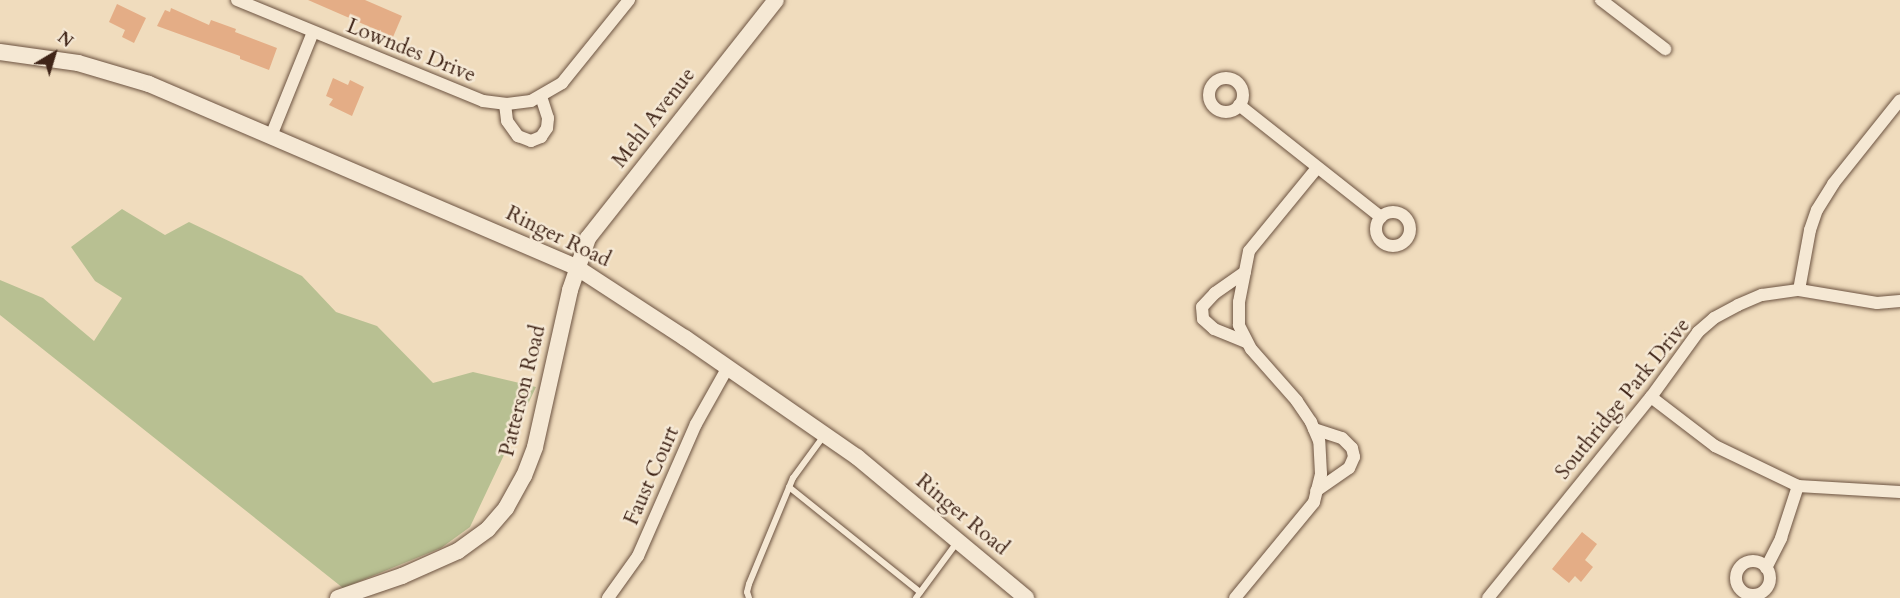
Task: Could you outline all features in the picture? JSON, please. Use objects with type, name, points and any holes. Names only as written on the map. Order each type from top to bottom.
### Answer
[{"type":"street","name":"Lowndes Drive","points":[[237,0],[483,101],[505,104],[531,101],[562,83],[629,0]]},
{"type":"street","name":"Mehl Avenue","points":[[576,267],[588,238],[776,0]]},
{"type":"street","points":[[1601,0],[1665,50]]},
{"type":"street","points":[[271,136],[313,32]]},
{"type":"street","name":"Ringer Road","points":[[0,51],[60,59],[123,75],[576,267],[825,434],[1026,598]]},
{"type":"street","points":[[505,104],[507,121],[518,136],[531,141],[541,137],[547,128],[548,118],[541,96]]},
{"type":"street","points":[[1799,290],[1810,230],[1818,210],[1833,184],[1900,100]]},
{"type":"street","points":[[1239,105],[1381,218]]},
{"type":"street","points":[[1235,598],[1314,502],[1322,460],[1319,441],[1297,401],[1246,342],[1239,325],[1239,314],[1249,251],[1317,168]]},
{"type":"street","name":"Patterson Road","points":[[338,598],[434,563],[458,551],[488,529],[506,508],[524,476],[534,447],[576,267]]},
{"type":"street","points":[[1245,272],[1230,281],[1202,307],[1203,319],[1214,329],[1246,342]]},
{"type":"street","name":"Southridge Park Drive","points":[[1488,598],[1651,397],[1698,332],[1714,318],[1738,304],[1762,296],[1799,290],[1877,303],[1900,302]]},
{"type":"street","name":"Faust Court","points":[[608,598],[638,555],[696,424],[728,367]]},
{"type":"street","points":[[1651,397],[1715,446],[1798,486],[1900,492]]},
{"type":"street","points":[[1314,429],[1342,438],[1352,448],[1354,457],[1349,468],[1316,491]]},
{"type":"street","points":[[1766,568],[1781,538],[1798,486]]},
{"type":"lane","points":[[749,598],[747,592],[749,584],[789,487],[825,434]]},
{"type":"lane","points":[[789,487],[918,595],[958,541]]},
{"type":"green space","points":[[122,209],[165,235],[189,222],[302,276],[336,312],[377,326],[433,383],[473,372],[536,387],[470,527],[441,548],[343,588],[0,315],[0,280],[43,298],[94,341],[122,298],[95,281],[71,247]]},
{"type":"building","points":[[308,0],[365,0],[402,16],[393,37]]},
{"type":"building","points":[[117,4],[146,18],[134,43],[122,37],[125,30],[109,22]]},
{"type":"building","points":[[171,8],[209,25],[211,20],[236,29],[235,32],[277,48],[269,70],[240,59],[240,56],[157,26],[165,10],[170,12]]},
{"type":"building","points":[[333,78],[348,85],[350,80],[364,87],[352,116],[329,105],[333,99],[326,96]]},
{"type":"building","points":[[1582,532],[1597,544],[1585,560],[1593,567],[1581,582],[1575,576],[1569,583],[1552,569]]}]
